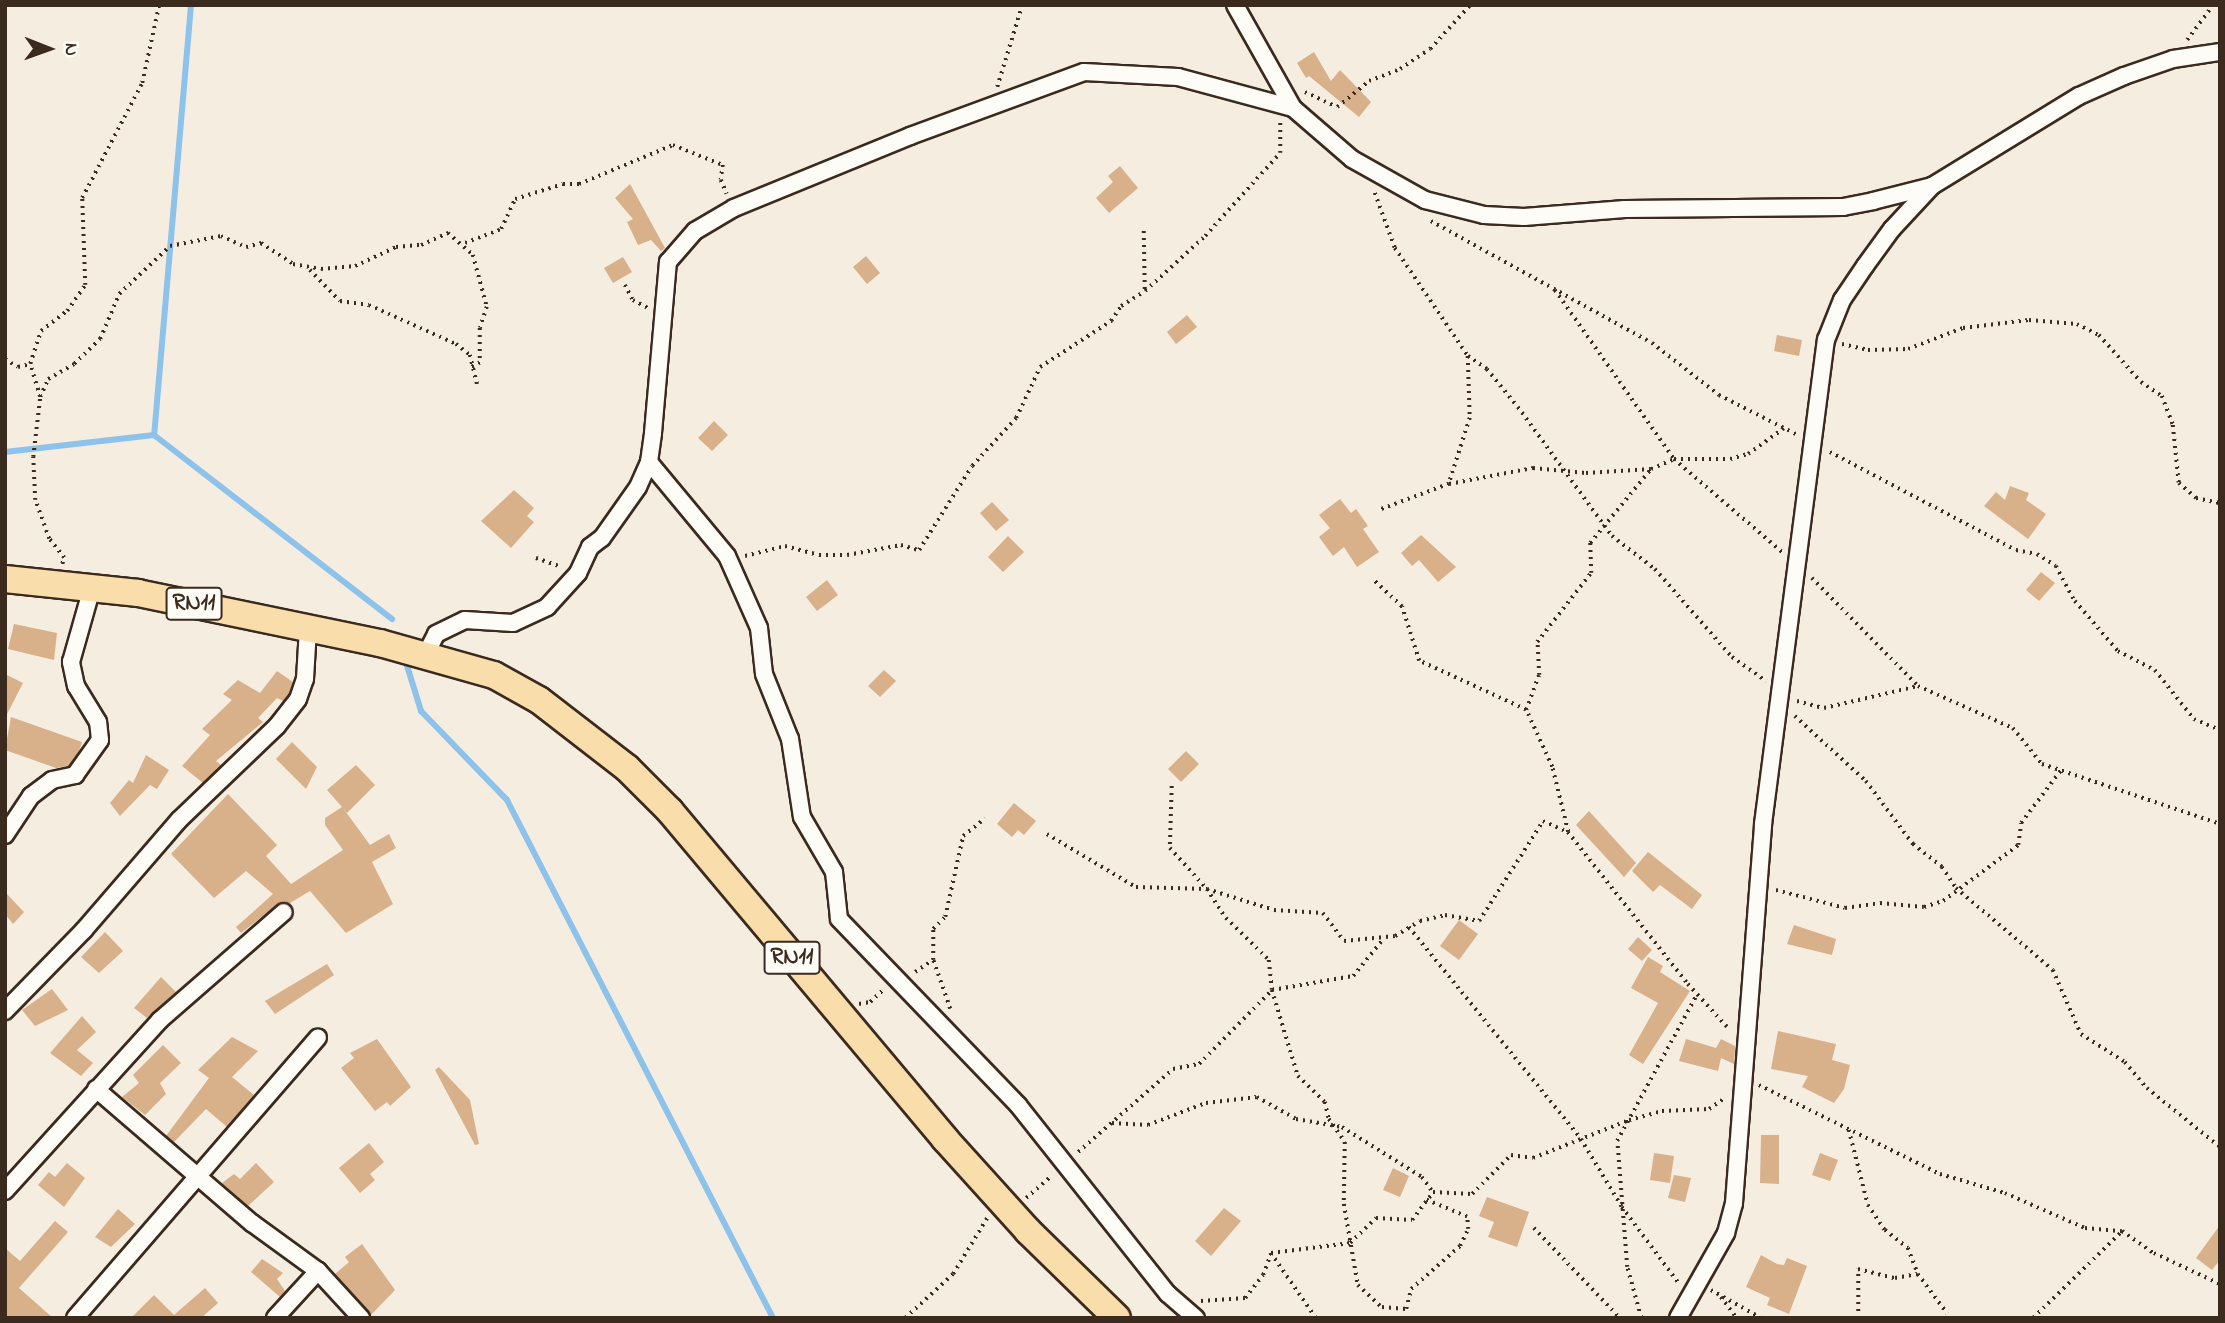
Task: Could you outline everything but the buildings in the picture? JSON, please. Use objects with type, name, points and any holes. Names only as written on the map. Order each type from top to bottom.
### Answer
[{"type":"main road","name":"RN11","points":[[5,579],[56,582],[138,593],[380,643],[494,675],[539,700],[627,768],[724,872],[834,1008],[1004,1205],[1117,1318]]},
{"type":"street","points":[[1235,5],[1286,106]]},
{"type":"street","points":[[426,654],[436,634],[465,620],[513,623],[537,612],[578,573],[590,547],[602,538],[638,487],[649,462],[668,262],[678,246],[695,231],[734,208],[993,104],[1084,72],[1178,77],[1286,106],[1352,159],[1391,183],[1425,200],[1484,215],[1843,207],[1932,186],[2079,96],[2173,59],[2220,52]]},
{"type":"street","points":[[1678,1318],[1701,1282],[1726,1233],[1734,1203],[1758,888],[1778,699],[1810,442],[1826,340],[1842,300],[1865,266],[1932,186]]},
{"type":"street","points":[[649,462],[727,556],[759,628],[764,674],[790,739],[803,817],[834,872],[839,919],[1018,1105],[1178,1302],[1196,1318]]},
{"type":"street","points":[[5,835],[31,796],[52,780],[75,775],[100,740],[98,722],[76,686],[71,663],[92,588]]},
{"type":"street","points":[[5,1011],[84,930],[179,820],[277,726],[298,699],[305,679],[308,628]]},
{"type":"street","points":[[5,1191],[96,1089],[202,979],[284,912]]},
{"type":"street","points":[[75,1318],[318,1037]]},
{"type":"street","points":[[96,1089],[197,1175],[317,1270],[361,1318]]},
{"type":"street","points":[[275,1318],[317,1270]]},
{"type":"path","points":[[40,397],[30,364],[41,331],[67,311],[85,285],[82,198],[142,83],[159,5]]},
{"type":"path","points":[[993,104],[1022,5]]},
{"type":"path","points":[[1277,86],[1337,107],[1369,81],[1400,69],[1430,49],[1470,5]]},
{"type":"path","points":[[2173,59],[2213,5]]},
{"type":"path","points":[[727,556],[763,554],[785,546],[819,555],[847,555],[901,545],[919,550],[972,466],[1016,418],[1040,367],[1111,321],[1121,306],[1145,291],[1205,236],[1280,153],[1286,106]]},
{"type":"path","points":[[465,243],[501,229],[515,199],[579,184],[673,145],[723,165],[721,180],[734,208]]},
{"type":"path","points":[[1386,196],[1374,189],[1395,248],[1468,356],[1487,369],[1605,524],[1612,537],[1655,569],[1732,657],[1761,676],[1778,699],[1866,781],[1913,844],[1942,867],[1956,888],[2053,970],[2081,1034],[2125,1062],[2147,1088],[2220,1147]]},
{"type":"path","points":[[1422,216],[1651,342],[1719,395],[2056,566],[2075,601],[2118,651],[2155,670],[2194,719],[2220,730]]},
{"type":"path","points":[[1144,231],[1145,291]]},
{"type":"path","points":[[56,582],[64,558],[49,538],[35,500],[33,457],[40,397],[48,379],[74,364],[100,339],[119,294],[170,246],[212,235],[246,247],[261,243],[293,264],[310,270],[355,266],[396,247],[421,245],[440,233],[465,243],[473,255],[487,314],[480,328],[480,363],[470,368]]},
{"type":"path","points":[[310,270],[340,301],[369,305],[427,334],[446,338],[470,355],[470,368],[477,384]]},
{"type":"path","points":[[625,285],[633,300],[662,316]]},
{"type":"path","points":[[1554,289],[1674,459],[1795,563],[1918,686],[2013,728],[2042,764],[2220,824]]},
{"type":"path","points":[[1826,340],[1868,350],[1908,349],[1963,328],[2029,320],[2077,324],[2099,335],[2141,382],[2162,396],[2173,425],[2179,484],[2196,498],[2220,503]]},
{"type":"path","points":[[1449,484],[1470,418],[1468,356]]},
{"type":"path","points":[[5,359],[18,367],[30,364]]},
{"type":"path","points":[[1380,510],[1449,484],[1533,468],[1566,473],[1651,469],[1674,459],[1730,459],[1748,454],[1784,428]]},
{"type":"path","points":[[1526,710],[1539,675],[1536,642],[1591,573],[1590,543],[1651,469]]},
{"type":"path","points":[[537,558],[578,573]]},
{"type":"path","points":[[1375,582],[1402,607],[1419,661],[1526,710],[1552,767],[1568,832],[1697,994],[1746,1047]]},
{"type":"path","points":[[1778,699],[1824,708],[1918,686]]},
{"type":"path","points":[[1758,888],[1864,908],[1880,903],[1924,907],[1943,901],[1956,888],[2018,845],[2021,823],[2061,770]]},
{"type":"path","points":[[1172,786],[1170,848],[1207,889],[1226,918],[1269,960],[1272,990],[1298,1076],[1325,1102],[1334,1129],[1345,1142],[1344,1204],[1358,1285],[1382,1307],[1406,1309],[1411,1289],[1448,1258],[1468,1229],[1467,1217],[1426,1200]]},
{"type":"path","points":[[951,1011],[933,960],[933,929],[945,917],[962,836],[985,818]]},
{"type":"path","points":[[1047,834],[1136,887],[1207,889],[1274,910],[1323,913],[1344,941],[1385,937],[1445,915],[1479,921],[1542,821],[1568,832]]},
{"type":"path","points":[[1409,927],[1581,1139],[1622,1207],[1691,1299]]},
{"type":"path","points":[[905,1318],[953,1274],[1004,1205],[1064,1164],[1172,1069],[1199,1064],[1272,990],[1353,976],[1385,937]]},
{"type":"path","points":[[834,1008],[870,1002],[885,988],[901,984],[933,960]]},
{"type":"path","points":[[1641,1318],[1627,1267],[1618,1141],[1697,994]]},
{"type":"path","points":[[1433,1192],[1472,1194],[1511,1155],[1533,1158],[1629,1120],[1662,1111],[1709,1109],[1744,1079],[1940,1174],[2005,1193],[2085,1228],[2122,1231],[2154,1253],[2220,1284]]},
{"type":"path","points":[[1111,1123],[1148,1125],[1206,1103],[1257,1097],[1286,1116],[1334,1129],[1342,1127],[1377,1146],[1422,1177],[1433,1192]]},
{"type":"path","points":[[1849,1130],[1868,1205],[1885,1230],[1908,1248],[1918,1274],[1947,1313]]},
{"type":"path","points":[[1271,1253],[1350,1243],[1376,1218],[1412,1220],[1433,1192]]},
{"type":"path","points":[[1534,1228],[1620,1318]]},
{"type":"path","points":[[2033,1318],[2122,1231]]},
{"type":"path","points":[[1178,1302],[1245,1298],[1263,1275],[1271,1253]]},
{"type":"path","points":[[1271,1253],[1316,1318]]},
{"type":"path","points":[[1858,1318],[1858,1269],[1895,1278],[1918,1274]]},
{"type":"path","points":[[1701,1282],[1720,1296],[1761,1318]]},
{"type":"path","points":[[1720,1296],[1737,1318]]},
{"type":"waterway","points":[[191,5],[154,435],[392,619]]},
{"type":"waterway","points":[[5,452],[154,435]]},
{"type":"waterway","points":[[404,656],[421,711],[507,800],[773,1318]]}]
